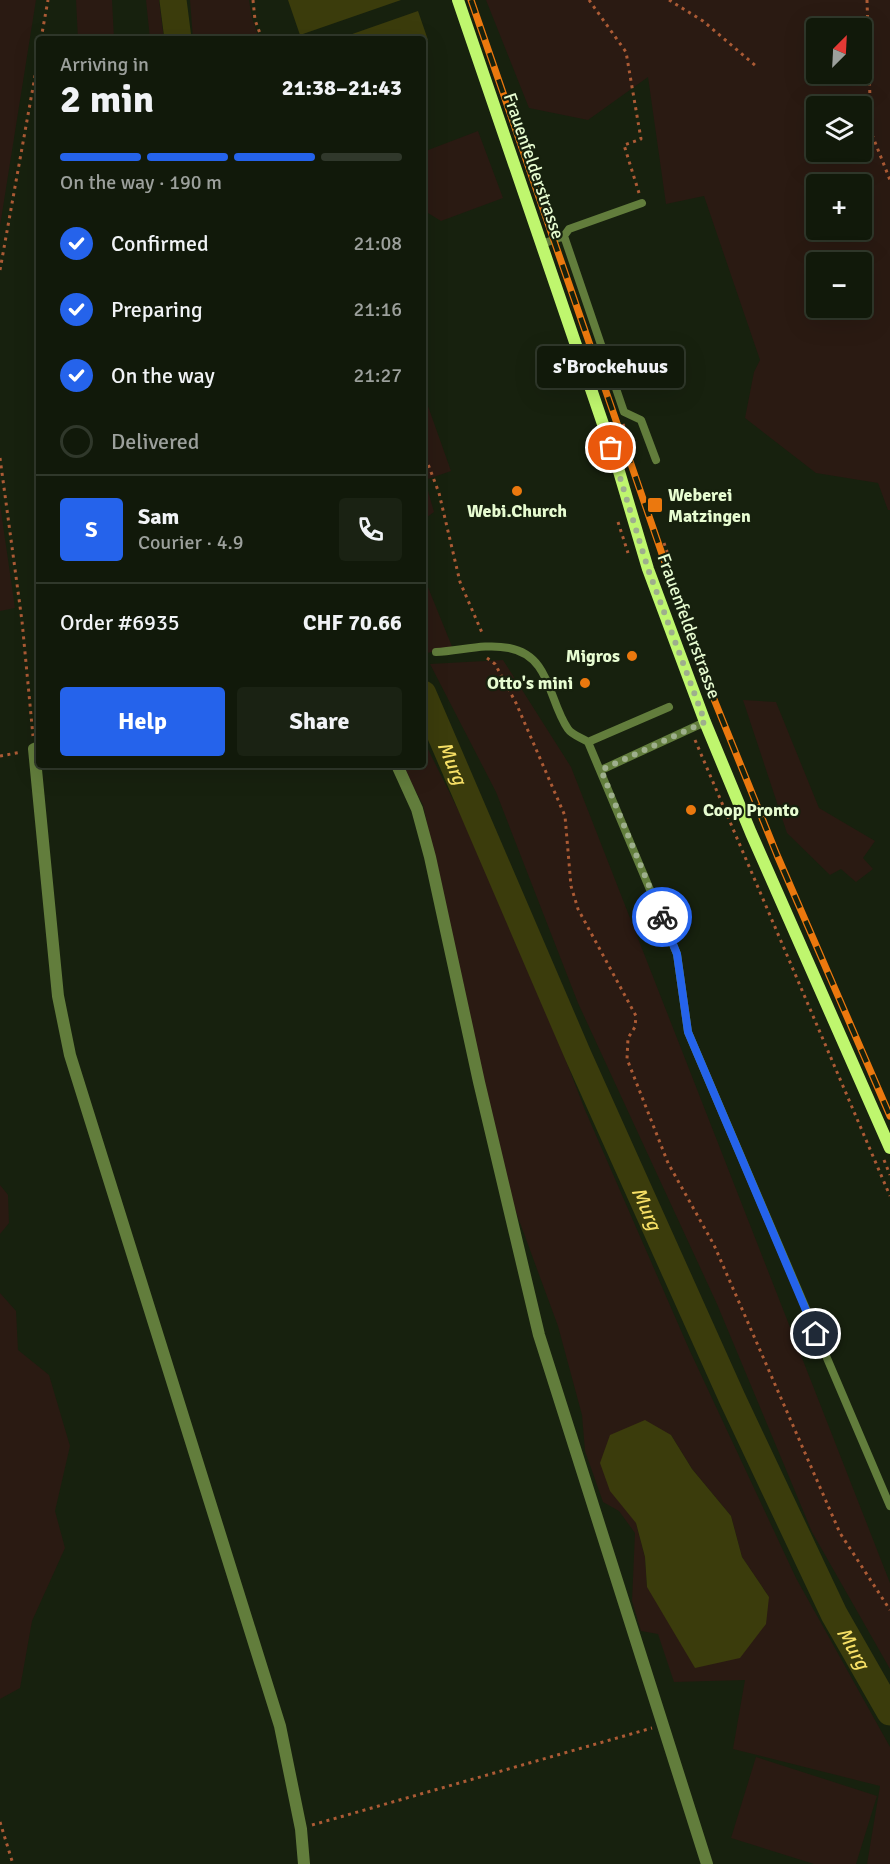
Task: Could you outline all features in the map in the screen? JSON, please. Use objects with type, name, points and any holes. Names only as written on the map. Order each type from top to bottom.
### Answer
[{"type":"main road","name":"Frauenfelderstrasse","points":[[458,0],[618,468],[648,569],[705,722],[747,824],[890,1148]]},
{"type":"street","points":[[38,768],[58,996],[70,1055],[280,1726],[302,1828],[304,1864]]},
{"type":"street","points":[[398,768],[417,809],[430,857],[478,1082],[539,1335],[707,1864]]},
{"type":"lane","points":[[542,244],[564,236],[569,229],[642,203]]},
{"type":"lane","points":[[564,236],[624,412],[641,420],[656,460]]},
{"type":"lane","points":[[436,652],[463,651],[487,645],[521,651],[541,668],[569,731],[588,741],[677,954],[688,1032],[890,1506]]},
{"type":"lane","points":[[588,741],[669,706]]},
{"type":"lane","points":[[601,770],[705,722]]},
{"type":"path","points":[[42,36],[48,0]]},
{"type":"path","points":[[253,0],[255,20],[261,36]]},
{"type":"path","points":[[589,0],[626,52],[641,139],[624,145],[642,203]]},
{"type":"path","points":[[669,0],[703,21],[756,66]]},
{"type":"path","points":[[867,0],[871,132],[890,180]]},
{"type":"path","points":[[0,270],[36,71]]},
{"type":"path","points":[[0,458],[36,748],[0,756]]},
{"type":"path","points":[[426,459],[439,493],[460,582],[487,645]]},
{"type":"path","points":[[664,543],[670,560]]},
{"type":"path","points":[[463,651],[485,656],[495,664],[540,756],[565,816],[571,886],[578,909],[636,1016],[635,1027],[628,1038],[627,1059],[638,1090],[668,1163],[714,1245],[840,1533],[890,1610]]},
{"type":"path","points":[[750,870],[890,1196]]},
{"type":"path","points":[[302,1828],[662,1725]]},
{"type":"path","points":[[0,1822],[13,1864]]},
{"type":"shaded area","points":[[0,0],[36,0],[0,226]]},
{"type":"shaded area","points":[[76,0],[112,0],[114,36],[78,36]]},
{"type":"shaded area","points":[[146,0],[159,0],[164,36],[150,36]]},
{"type":"shaded area","points":[[190,0],[249,0],[258,36],[193,36]]},
{"type":"shaded area","points":[[288,0],[401,0],[300,35]]},
{"type":"shaded area","points":[[486,0],[890,0],[890,510],[888,510],[878,483],[816,473],[745,418],[754,372],[760,360],[704,196],[666,204],[648,77],[588,120],[529,108]]},
{"type":"shaded area","points":[[418,11],[428,40],[426,41],[426,36],[347,36]]},
{"type":"shaded area","points":[[478,131],[503,198],[441,221],[426,212],[426,151]]},
{"type":"shaded area","points":[[426,400],[451,471],[426,480]]},
{"type":"shaded area","points":[[426,484],[434,512],[426,518]]},
{"type":"shaded area","points":[[0,504],[15,608],[0,611]]},
{"type":"shaded area","points":[[426,582],[453,649],[426,653]]},
{"type":"shaded area","points":[[503,660],[571,767],[890,1583],[890,1669],[812,1532],[717,1304],[578,1003],[496,792],[430,664]]},
{"type":"shaded area","points":[[743,700],[776,702],[819,808],[875,841],[863,858],[873,869],[856,882],[841,869],[830,875],[787,833]]},
{"type":"shaded area","points":[[426,745],[478,850],[546,1009],[585,1110],[689,1349],[796,1578],[890,1747],[890,1864],[867,1864],[880,1786],[733,1749],[745,1680],[674,1682],[658,1634],[641,1631],[632,1601],[635,1533],[619,1511],[603,1502],[585,1451],[582,1415],[558,1326],[502,1174],[423,805],[404,768],[426,768]],"holes":[[[671,1435],[692,1469],[731,1516],[742,1557],[769,1597],[647,1587],[645,1557],[636,1523]]]},
{"type":"shaded area","points":[[0,1185],[8,1195],[9,1223],[0,1234]]},
{"type":"shaded area","points":[[0,1293],[16,1311],[18,1350],[49,1375],[70,1446],[55,1511],[65,1548],[32,1621],[20,1688],[0,1699]]},
{"type":"shaded area","points":[[645,1420],[671,1435],[692,1469],[731,1516],[742,1557],[769,1597],[766,1624],[740,1658],[695,1668],[647,1587],[645,1557],[636,1523],[610,1491],[600,1463],[610,1435]]},
{"type":"shaded area","points":[[756,1757],[877,1796],[856,1864],[814,1864],[731,1838]]},
{"type":"waterway","name":"Murg","points":[[173,0],[178,36]]},
{"type":"waterway","name":"Murg","points":[[426,701],[578,1055],[732,1398],[834,1614],[890,1712]]},
{"type":"railway","points":[[471,0],[701,667],[777,855],[890,1116]]},
{"type":"way so far","points":[[611,448],[648,569],[705,722],[601,770],[662,917]]},
{"type":"place","name":"s'Brockehuus","points":[[611,448]]},
{"type":"place","name":"Webi.Church","points":[[517,491]]},
{"type":"place","name":"Weberei Matzingen","points":[[655,505]]},
{"type":"place","name":"Migros","points":[[632,656]]},
{"type":"place","name":"Otto's mini","points":[[585,683]]},
{"type":"place","name":"Coop Pronto","points":[[691,810]]},
{"type":"route","points":[[662,917],[677,954],[688,1032],[816,1334]]}]
